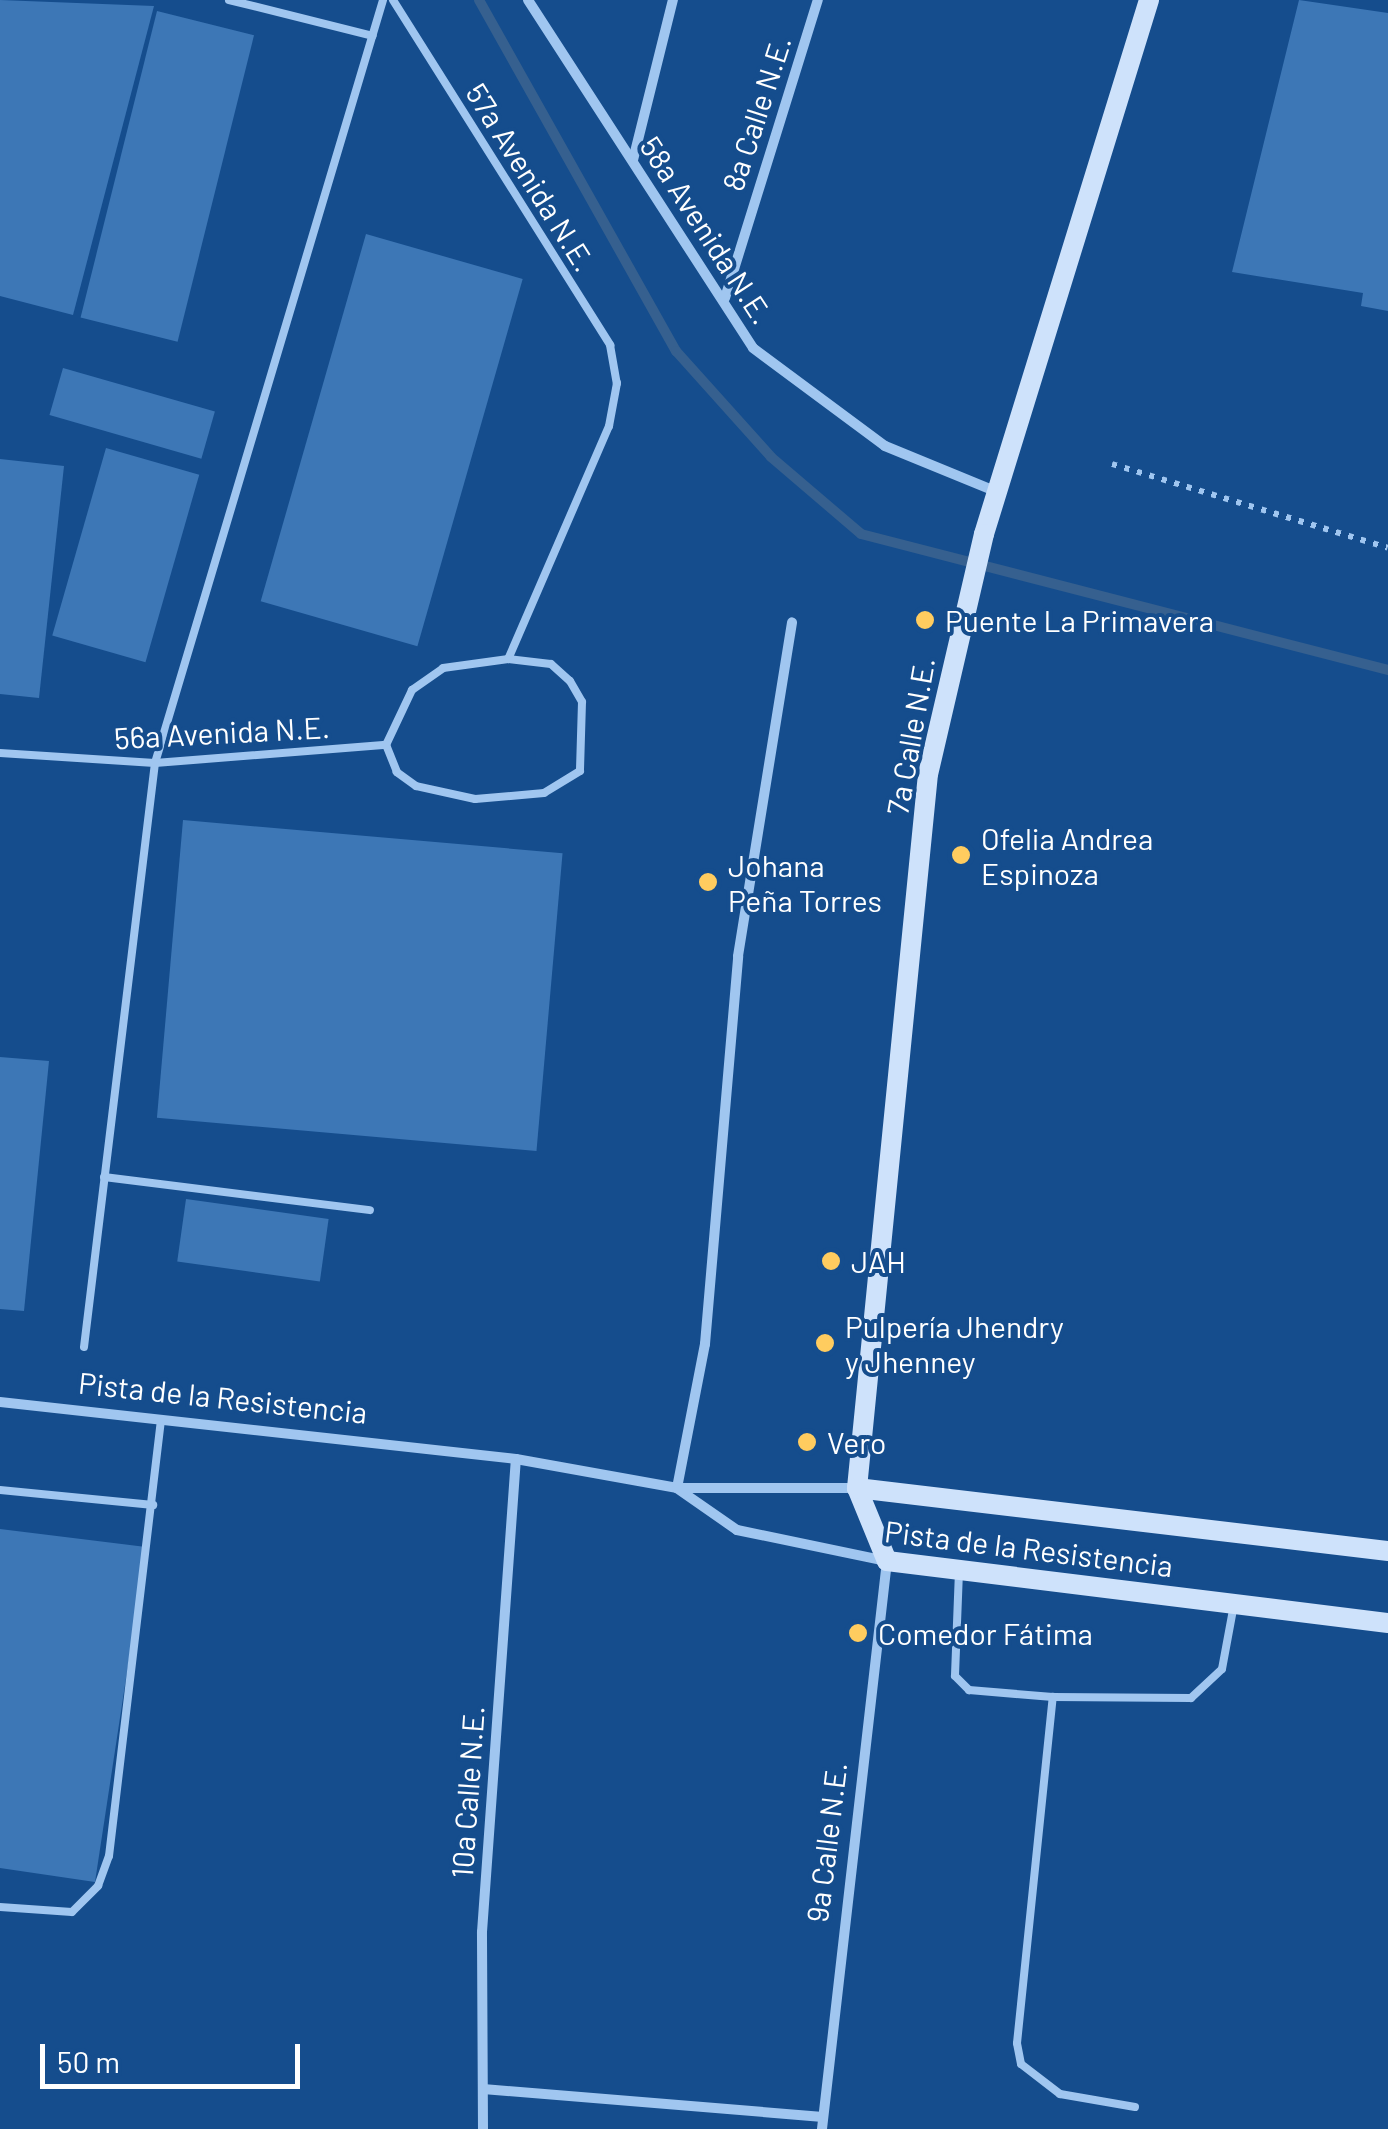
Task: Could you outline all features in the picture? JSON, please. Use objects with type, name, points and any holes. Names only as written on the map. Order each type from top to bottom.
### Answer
[{"type":"street","name":"58a Avenida N.E.","points":[[528,0],[725,298],[752,348],[814,400],[885,446],[997,492]]},
{"type":"street","points":[[632,160],[673,0]]},
{"type":"street","name":"8a Calle N.E.","points":[[725,298],[818,0]]},
{"type":"street","name":"7a Calle N.E.","points":[[887,1561],[857,1488],[928,774],[984,534],[1149,0]]},
{"type":"street","points":[[677,1488],[705,1344],[738,956],[792,622]]},
{"type":"street","name":"Pista de la Resistencia","points":[[0,1402],[516,1459],[677,1488],[857,1488],[1388,1552]]},
{"type":"street","name":"10a Calle N.E.","points":[[483,2129],[482,1932],[516,1459]]},
{"type":"street","name":"Pista de la Resistencia","points":[[677,1488],[737,1530],[887,1561],[1388,1624]]},
{"type":"street","name":"9a Calle N.E.","points":[[822,2123],[887,1561]]},
{"type":"street","points":[[483,2089],[822,2123]]},
{"type":"lane","points":[[229,0],[373,36]]},
{"type":"lane","points":[[84,1347],[155,764],[384,0]]},
{"type":"lane","name":"57a Avenida N.E.","points":[[393,0],[610,345],[617,383],[609,426],[508,659]]},
{"type":"lane","points":[[508,659],[551,664],[582,702],[587,748],[567,784],[499,798],[444,794],[397,772],[386,745],[412,690],[443,668],[508,659]]},
{"type":"lane","name":"56a Avenida N.E.","points":[[0,753],[155,764],[386,745]]},
{"type":"lane","points":[[104,1177],[370,1210]]},
{"type":"lane","points":[[0,1908],[72,1912],[98,1886],[119,1820],[160,1421]]},
{"type":"lane","points":[[0,1490],[152,1505]]},
{"type":"lane","points":[[959,1570],[955,1676],[969,1690],[1053,1697],[1191,1698],[1222,1669],[1234,1604]]},
{"type":"lane","points":[[1053,1697],[1017,2043],[1021,2064],[1060,2094],[1135,2107]]},
{"type":"path","points":[[1112,464],[1388,548]]},
{"type":"building","points":[[0,0],[154,6],[73,315],[0,296]]},
{"type":"building","points":[[1299,0],[1388,13],[1388,311],[1361,306],[1363,293],[1232,272]]},
{"type":"building","points":[[157,11],[254,35],[178,342],[81,318]]},
{"type":"building","points":[[366,234],[523,279],[417,646],[261,601]]},
{"type":"building","points":[[63,368],[215,412],[201,459],[49,415]]},
{"type":"building","points":[[106,448],[199,475],[145,662],[52,635]]},
{"type":"building","points":[[0,459],[64,466],[39,698],[0,694]]},
{"type":"building","points":[[183,820],[563,853],[536,1151],[157,1118]]},
{"type":"building","points":[[0,1057],[49,1061],[24,1311],[0,1309]]},
{"type":"building","points":[[186,1199],[329,1219],[320,1281],[177,1261]]},
{"type":"building","points":[[0,1529],[146,1547],[95,1882],[0,1868]]},
{"type":"waterway","points":[[479,0],[676,351],[771,457],[861,534],[1388,670]]},
{"type":"place","name":"Puente La Primavera","points":[[925,620]]},
{"type":"place","name":"Ofelia Andrea Espinoza","points":[[961,855]]},
{"type":"place","name":"Johana Peña Torres","points":[[708,882]]},
{"type":"place","name":"JAH","points":[[831,1261]]},
{"type":"place","name":"Pulpería Jhendry y Jhenney","points":[[825,1343]]},
{"type":"place","name":"Vero","points":[[807,1442]]},
{"type":"place","name":"Comedor Fátima","points":[[858,1633]]}]
